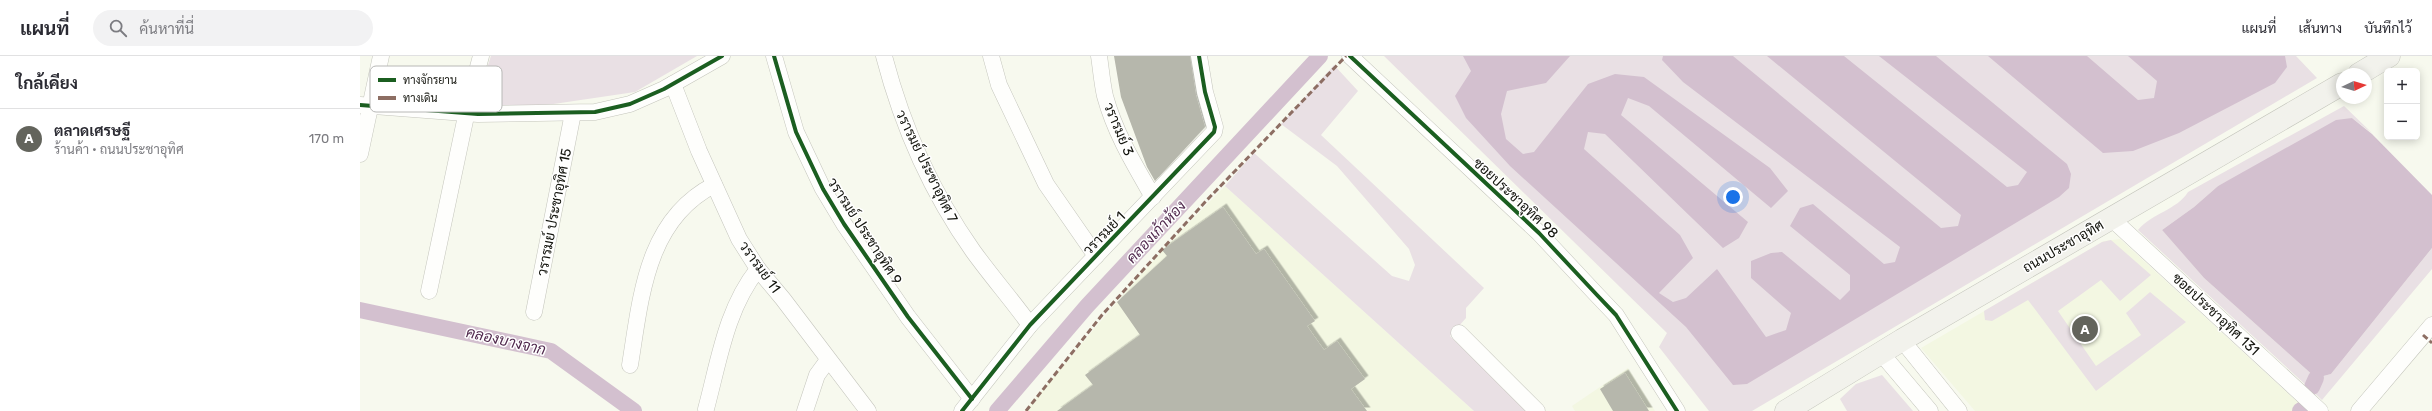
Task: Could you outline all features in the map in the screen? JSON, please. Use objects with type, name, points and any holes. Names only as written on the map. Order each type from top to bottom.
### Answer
[{"type":"main road","points":[[2367,68],[2381,58]]},
{"type":"main road","name":"ถนนประชาอุทิศ","points":[[1786,411],[1902,340],[2336,87]]},
{"type":"street","points":[[378,66],[381,56]]},
{"type":"street","points":[[478,66],[480,56]]},
{"type":"street","points":[[452,112],[595,112],[630,104],[674,84],[722,56]]},
{"type":"street","name":"วรารมย์ ประชาอุทิศ 9","points":[[774,56],[796,132],[823,189],[844,224],[967,405]]},
{"type":"street","name":"วรารมย์ ประชาอุทิศ 7","points":[[884,56],[894,97],[911,139],[950,216],[973,251],[1030,325]]},
{"type":"street","points":[[991,56],[999,85],[1046,184],[1096,256]]},
{"type":"street","name":"วรารมย์ 3","points":[[1099,56],[1105,94],[1113,122],[1153,197]]},
{"type":"street","name":"วรารมย์ 1","points":[[967,405],[1030,325],[1214,132],[1216,127],[1204,92],[1199,56]]},
{"type":"street","name":"ซอยประชาอุทิศ 98","points":[[1353,59],[1539,233],[1616,314],[1677,411]]},
{"type":"street","name":"วรารมย์ 11","points":[[674,84],[714,185],[739,239],[758,269],[783,299],[868,411]]},
{"type":"street","points":[[360,154],[365,106],[370,90]]},
{"type":"street","points":[[429,291],[466,113]]},
{"type":"street","name":"วรารมย์ ประชาอุทิศ 15","points":[[534,312],[573,113]]},
{"type":"street","points":[[630,365],[643,286],[656,249],[668,224],[682,206],[714,185]]},
{"type":"street","name":"ซอยประชาอุทิศ 131","points":[[2111,218],[2320,411]]},
{"type":"street","points":[[706,409],[728,324],[743,289],[758,269]]},
{"type":"street","points":[[2359,411],[2432,325]]},
{"type":"street","points":[[1459,333],[1538,411]]},
{"type":"street","points":[[1902,340],[1959,411]]},
{"type":"street","points":[[1881,353],[1930,411]]},
{"type":"street","points":[[805,411],[817,375],[828,360]]},
{"type":"shaded area","points":[[491,56],[697,56],[635,92],[540,106],[502,107],[502,66],[488,66]]},
{"type":"shaded area","points":[[1384,56],[2296,56],[2317,78],[1752,411],[1709,411],[1659,347],[1667,333]]},
{"type":"shaded area","points":[[1463,56],[1570,56],[1546,83],[1507,91],[1501,114],[1506,139],[1523,154],[1534,152],[1588,84],[1615,74],[1644,77],[1770,168],[1788,191],[1771,208],[1649,106],[1628,98],[1621,115],[1748,222],[1739,238],[1723,248],[1605,134],[1588,132],[1584,149],[1680,235],[1693,258],[1659,293],[1673,302],[1686,298],[1717,269],[1766,337],[1786,330],[1791,313],[1751,278],[1751,261],[1771,253],[1782,252],[1840,300],[1850,290],[1850,275],[1790,226],[1800,208],[1813,204],[1884,264],[1895,262],[1900,247],[1683,82],[1662,60],[1663,56],[1733,56],[1941,228],[1958,226],[1961,215],[1767,56],[1844,56],[2007,187],[2018,185],[2027,172],[1879,56],[1936,56],[2067,164],[2071,174],[2069,188],[2059,197],[1747,384],[1733,385],[1686,327],[1510,166],[1466,118],[1455,96],[1471,71]]},
{"type":"shaded area","points":[[1988,56],[2087,56],[2138,100],[2154,98],[2157,81],[2128,56],[2285,56],[2287,67],[2275,83],[2179,133],[2133,151],[2103,153]]},
{"type":"shaded area","points":[[1334,65],[1358,91],[1321,135],[1484,288],[1466,308],[1466,318],[1450,336],[1528,411],[1474,411],[1225,186],[1254,153],[1392,276],[1409,281],[1415,265],[1409,249],[1337,166],[1281,124]]},
{"type":"shaded area","points":[[2344,106],[2372,133],[2352,118],[2218,186],[2194,207],[2162,230],[2204,278],[2316,378],[2331,374],[2432,248],[2432,269],[2322,400],[2138,230],[2150,219],[2178,203],[2188,192]]},
{"type":"shaded area","points":[[2352,118],[2372,134],[2432,195],[2432,248],[2331,374],[2316,378],[2204,278],[2162,230],[2194,207],[2218,186],[2336,120]]},
{"type":"shaded area","points":[[1225,186],[1474,411],[1025,411],[1169,243]]},
{"type":"shaded area","points":[[2120,239],[2307,411],[1975,411],[1921,348],[2104,241]]},
{"type":"shaded area","points":[[2111,240],[2151,275],[2120,301],[2101,280],[2058,311],[2096,366],[2141,335],[2126,313],[2150,292],[2186,322],[2096,391],[2028,300],[1992,321],[1985,320],[1984,311],[2102,242]]},
{"type":"shaded area","points":[[1628,368],[1655,411],[1575,411],[1572,406]]},
{"type":"shaded area","points":[[1882,375],[1913,411],[1847,411],[1840,399],[1856,384]]},
{"type":"building","points":[[1114,56],[1190,56],[1196,95],[1205,127],[1155,181],[1147,167],[1121,97]]},
{"type":"building","points":[[1223,207],[1256,254],[1264,249],[1315,321],[1307,326],[1324,350],[1337,341],[1365,379],[1351,389],[1367,411],[1057,411],[1093,385],[1085,375],[1140,335],[1117,302],[1167,256],[1162,250]]},
{"type":"building","points":[[1625,373],[1649,411],[1613,411],[1600,389]]},
{"type":"waterway","name":"คลองเก้าห้อง","points":[[997,411],[1087,306],[1320,56]]},
{"type":"waterway","name":"คลองบางจาก","points":[[360,310],[551,351],[634,411]]},
{"type":"waterway","points":[[2312,387],[2316,378]]},
{"type":"marked path","points":[[1026,411],[1102,315],[1207,200],[1346,56]]},
{"type":"marked path","points":[[2423,335],[2432,343]]},
{"type":"cycle path","points":[[452,112],[478,114],[595,112],[630,104],[664,89],[722,56]]},
{"type":"cycle path","points":[[774,56],[796,132],[823,189],[844,224],[908,317],[972,399]]},
{"type":"cycle path","points":[[962,411],[1030,325],[1214,132],[1215,127],[1205,92],[1199,56]]},
{"type":"cycle path","points":[[1350,56],[1539,233],[1616,315],[1677,411]]},
{"type":"cycle path","points":[[360,105],[370,106]]},
{"type":"place","name":"ตลาดเศรษฐี","points":[[2085,329]]}]
